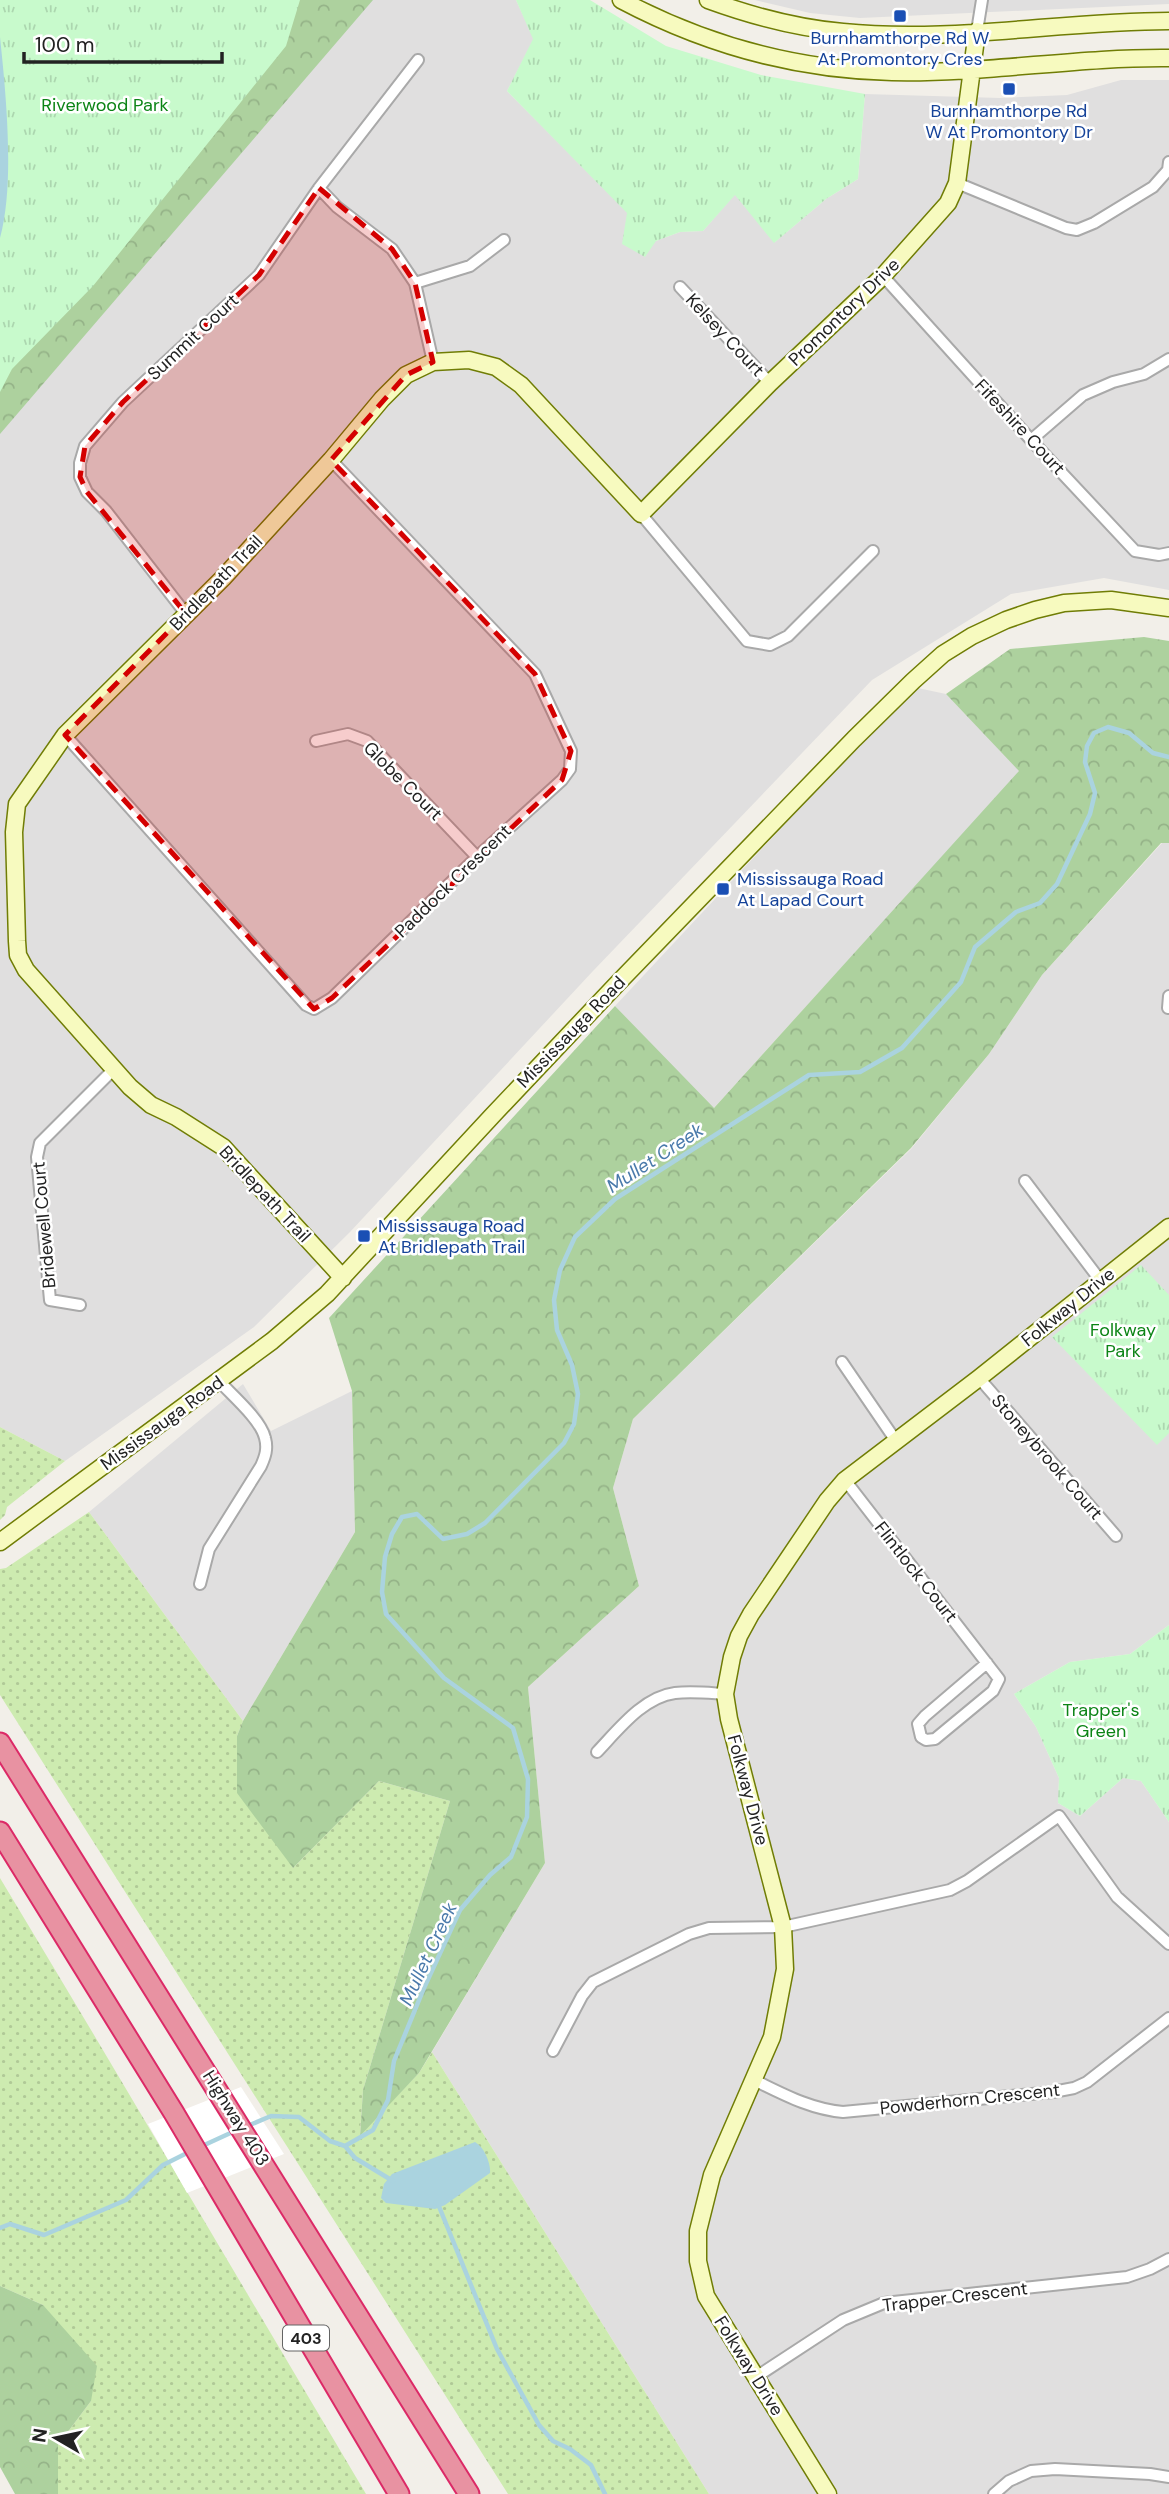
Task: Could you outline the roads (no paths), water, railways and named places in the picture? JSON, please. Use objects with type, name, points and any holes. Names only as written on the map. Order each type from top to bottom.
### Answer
[{"type":"highway","name":"Highway 403","points":[[0,1743],[469,2494]]},
{"type":"highway","name":"403","points":[[0,1832],[174,2113],[399,2494]]},
{"type":"street","points":[[621,0],[703,38],[778,60],[890,72],[1169,58]]},
{"type":"street","points":[[708,0],[771,20],[820,30],[903,35],[1169,21]]},
{"type":"street","points":[[977,31],[982,0]]},
{"type":"street","name":"Promontory Drive","points":[[640,514],[770,383],[883,276],[948,203],[957,183],[977,31]]},
{"type":"street","name":"Summit Court","points":[[186,614],[106,511],[87,492],[80,477],[80,463],[85,446],[123,402],[259,275],[319,188],[418,60]]},
{"type":"street","points":[[957,183],[1066,228],[1077,230],[1094,223],[1153,187],[1168,170],[1169,162]]},
{"type":"street","points":[[319,188],[337,207],[392,248],[415,283],[433,362]]},
{"type":"street","points":[[415,283],[470,266],[504,240]]},
{"type":"street","name":"Fifeshire Court","points":[[883,276],[1135,551],[1159,555],[1169,553]]},
{"type":"street","name":"Kelsey Court","points":[[680,287],[770,383]]},
{"type":"street","points":[[1031,440],[1083,395],[1144,374],[1169,359]]},
{"type":"street","name":"Bridlepath Trail","points":[[343,1278],[223,1147],[176,1117],[151,1105],[130,1087],[26,970],[18,955],[14,832],[16,804],[65,735],[223,578],[331,460],[382,399],[406,375],[433,362],[469,360],[496,367],[521,385],[640,514],[747,641],[770,645],[788,636],[873,551]]},
{"type":"street","name":"Paddock Crescent","points":[[65,735],[306,1006],[314,1009],[332,998],[477,857],[562,779],[570,769],[571,751],[535,674],[331,460]]},
{"type":"street","name":"Mississauga Road","points":[[0,1542],[296,1322],[343,1278],[626,975],[854,738],[943,654],[1006,620],[1064,603],[1111,600],[1169,608]]},
{"type":"street","name":"Globe Court","points":[[316,741],[348,734],[366,741],[477,857]]},
{"type":"street","name":"Bridewell Court","points":[[80,1305],[50,1300],[37,1157],[40,1143],[115,1068]]},
{"type":"street","points":[[1025,1181],[1100,1280]]},
{"type":"street","name":"Folkway Drive","points":[[828,2494],[706,2296],[698,2261],[698,2231],[712,2175],[772,2037],[785,1969],[783,1927],[729,1719],[725,1694],[732,1657],[751,1615],[827,1501],[845,1480],[1169,1227]]},
{"type":"street","points":[[842,1362],[896,1441]]},
{"type":"street","name":"Stoneybrook Court","points":[[979,1378],[1116,1536]]},
{"type":"street","points":[[200,1584],[209,1549],[267,1452],[265,1437],[257,1423],[219,1381]]},
{"type":"street","name":"Flintlock Court","points":[[845,1480],[987,1663],[999,1679],[993,1691],[935,1739],[926,1740],[920,1737],[918,1724],[925,1716],[987,1663]]},
{"type":"street","points":[[597,1752],[631,1716],[656,1700],[673,1693],[725,1694]]},
{"type":"street","points":[[553,2051],[582,1996],[593,1982],[608,1972],[689,1934],[709,1928],[783,1927],[950,1890],[967,1881],[1059,1816],[1117,1897],[1169,1944]]},
{"type":"street","name":"Powderhorn Crescent","points":[[754,2080],[806,2105],[843,2112],[1053,2092],[1087,2082],[1169,2018]]},
{"type":"street","name":"Trapper Crescent","points":[[756,2377],[842,2320],[884,2303],[1127,2277],[1169,2259]]},
{"type":"street","points":[[994,2494],[1009,2481],[1031,2471],[1069,2470],[1169,2477]]},
{"type":"water","points":[[0,37],[7,111],[8,166],[5,216],[0,238]]},
{"type":"water","points":[[475,2142],[486,2156],[490,2173],[445,2205],[435,2209],[386,2203],[381,2198],[384,2184],[392,2174]]},
{"type":"waterway","name":"Mullet Creek","points":[[245,2127],[271,2116],[299,2117],[330,2141],[345,2146],[373,2130],[388,2100],[394,2061],[460,1910],[490,1875],[511,1857],[527,1817],[528,1779],[513,1728],[444,1678],[386,1614],[382,1592],[385,1557],[392,1534],[402,1517],[417,1514],[443,1539],[467,1534],[485,1523],[564,1443],[574,1424],[578,1394],[572,1365],[557,1330],[554,1300],[560,1270],[575,1237],[615,1199],[809,1075],[860,1072],[902,1048],[961,982],[975,947],[1016,912],[1040,903],[1057,884],[1090,814],[1095,793],[1085,762],[1087,746],[1094,733],[1108,727],[1129,733],[1153,753],[1169,757]]},
{"type":"waterway","name":"Mullet Creek","points":[[200,2147],[237,2130]]},
{"type":"waterway","points":[[345,2146],[355,2158],[393,2181]]},
{"type":"waterway","name":"Mullet Creek","points":[[0,2228],[10,2224],[44,2235],[126,2200],[163,2165],[189,2152]]},
{"type":"waterway","points":[[438,2204],[497,2349],[539,2425],[553,2441],[570,2449],[591,2465],[605,2494]]},
{"type":"place","name":"Burnhamthorpe Rd W At Promontory Cres","points":[[900,16]]},
{"type":"place","name":"Burnhamthorpe Rd W At Promontory Dr","points":[[1009,89]]},
{"type":"place","name":"Mississauga Road At Lapad Court","points":[[723,889]]},
{"type":"place","name":"Mississauga Road At Bridlepath Trail","points":[[364,1236]]},
{"type":"park label","name":"Riverwood Park","points":[[105,105]]},
{"type":"park label","name":"Folkway Park","points":[[1123,1340]]},
{"type":"park label","name":"Trapper's Green","points":[[1101,1720]]}]
